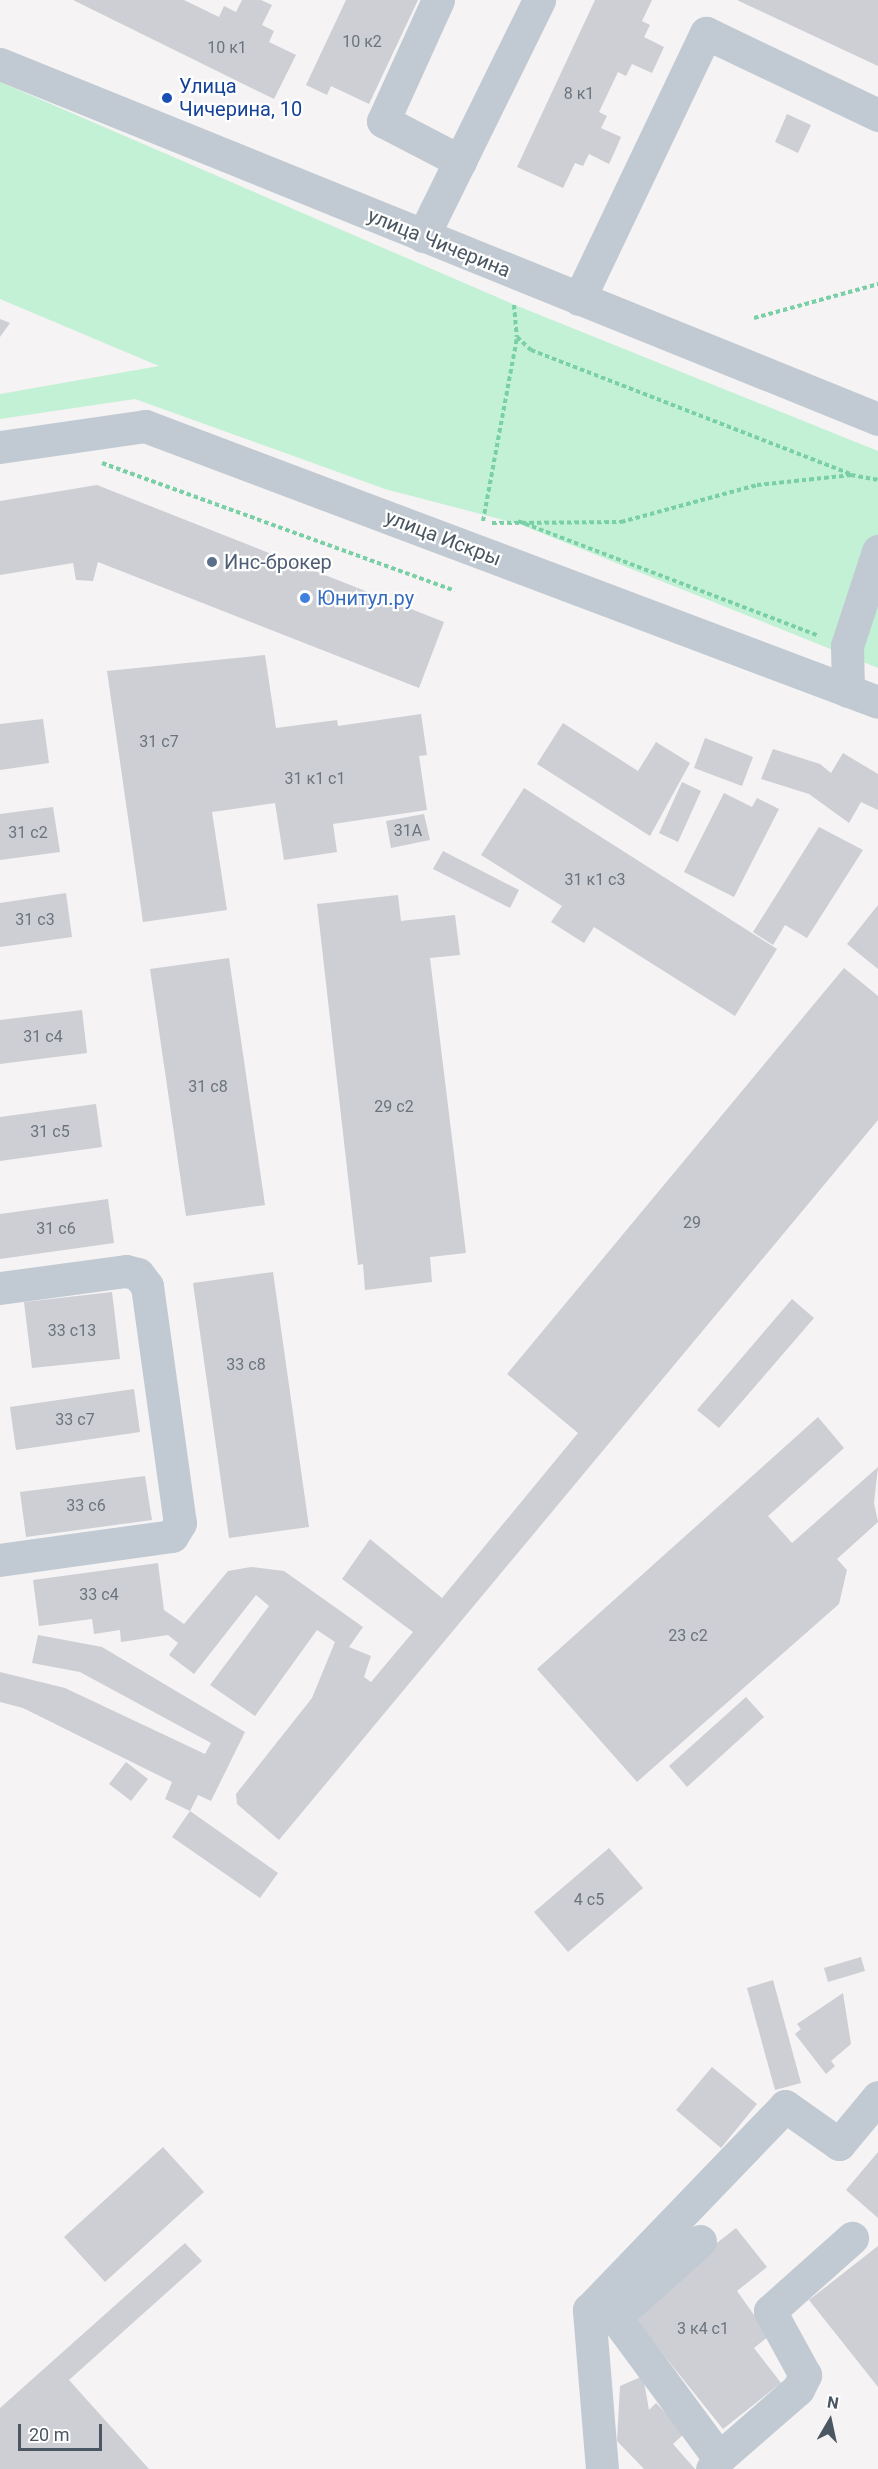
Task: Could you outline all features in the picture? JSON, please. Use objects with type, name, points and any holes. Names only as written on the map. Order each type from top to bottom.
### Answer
[{"type":"street","points":[[438,0],[382,121],[460,161]]},
{"type":"street","points":[[423,236],[539,0]]},
{"type":"street","points":[[579,299],[706,33],[878,115]]},
{"type":"street","name":"улица Чичерина","points":[[9,72],[878,419]]},
{"type":"street","name":"улица Искры","points":[[0,447],[145,426],[863,697]]},
{"type":"street","points":[[863,697],[847,646],[878,551]]},
{"type":"street","points":[[0,1288],[126,1271],[138,1274],[147,1286],[180,1523],[172,1536],[0,1560]]},
{"type":"street","points":[[602,2469],[589,2310],[785,2106],[839,2144],[878,2097]]},
{"type":"street","points":[[700,2241],[615,2317],[716,2464],[798,2389],[805,2375],[770,2311],[852,2238]]},
{"type":"path","points":[[754,318],[878,284]]},
{"type":"path","points":[[511,296],[517,337],[482,525],[515,519],[621,522],[757,484],[851,475]]},
{"type":"path","points":[[517,337],[531,350],[851,475],[878,480]]},
{"type":"path","points":[[90,464],[101,463],[455,591]]},
{"type":"path","points":[[515,519],[847,646]]},
{"type":"green space","points":[[0,82],[515,305],[878,451],[878,668],[519,524],[385,489],[135,399],[0,419],[0,394],[159,366],[0,299]]},
{"type":"building","points":[[73,0],[184,0],[219,17],[224,6],[236,12],[242,0],[261,0],[272,5],[262,25],[274,31],[269,42],[296,55],[274,99]]},
{"type":"building","points":[[346,0],[418,0],[369,104],[331,86],[327,95],[306,85]]},
{"type":"building","points":[[595,0],[652,0],[642,21],[650,25],[644,37],[664,47],[652,73],[632,64],[626,76],[618,72],[599,112],[607,116],[601,128],[621,137],[609,164],[589,154],[583,166],[575,163],[563,188],[517,167]]},
{"type":"building","points":[[737,0],[878,0],[878,66]]},
{"type":"building","points":[[787,114],[811,125],[798,153],[775,142]]},
{"type":"building","points":[[0,319],[10,323],[0,337]]},
{"type":"building","points":[[97,485],[444,622],[419,688],[98,562],[93,581],[76,580],[73,563],[0,575],[0,501]]},
{"type":"building","points":[[265,655],[276,728],[337,720],[338,726],[421,714],[427,755],[419,756],[427,810],[333,824],[337,852],[284,860],[275,803],[212,812],[227,910],[143,922],[107,671]]},
{"type":"building","points":[[43,719],[49,763],[0,770],[0,724]]},
{"type":"building","points":[[563,723],[638,771],[656,742],[690,763],[650,836],[537,764]]},
{"type":"building","points":[[705,738],[753,757],[742,786],[694,768]]},
{"type":"building","points":[[773,749],[820,764],[831,773],[843,753],[878,774],[878,810],[861,802],[849,823],[809,794],[761,779]]},
{"type":"building","points":[[682,782],[701,791],[678,842],[659,833]]},
{"type":"building","points":[[524,788],[777,949],[735,1016],[594,927],[584,943],[551,922],[562,906],[481,855]]},
{"type":"building","points":[[724,793],[752,807],[757,798],[779,809],[734,897],[684,872]]},
{"type":"building","points":[[53,807],[60,852],[0,860],[0,814]]},
{"type":"building","points":[[424,814],[430,840],[391,848],[386,821]]},
{"type":"building","points":[[819,827],[863,850],[807,938],[785,925],[773,945],[753,932]]},
{"type":"building","points":[[443,851],[519,890],[510,908],[433,869]]},
{"type":"building","points":[[66,893],[72,937],[0,947],[0,903]]},
{"type":"building","points":[[398,895],[401,921],[455,915],[460,955],[430,958],[466,1253],[430,1257],[432,1282],[365,1290],[363,1264],[358,1265],[317,904]]},
{"type":"building","points":[[878,905],[878,969],[847,944]]},
{"type":"building","points":[[229,958],[265,1205],[186,1216],[150,969]]},
{"type":"building","points":[[844,968],[878,996],[878,1120],[279,1840],[237,1804],[236,1794],[312,1698],[335,1642],[317,1630],[255,1716],[210,1685],[269,1606],[256,1595],[194,1674],[169,1655],[178,1643],[168,1635],[121,1642],[120,1630],[94,1634],[92,1619],[39,1626],[33,1580],[158,1563],[164,1610],[184,1624],[228,1571],[251,1567],[284,1571],[363,1627],[349,1647],[371,1656],[364,1677],[371,1682],[413,1632],[342,1579],[370,1539],[442,1598],[578,1433],[507,1374]]},
{"type":"building","points":[[82,1010],[87,1053],[0,1064],[0,1020]]},
{"type":"building","points":[[96,1104],[102,1147],[0,1161],[0,1117]]},
{"type":"building","points":[[108,1199],[114,1243],[0,1259],[0,1214]]},
{"type":"building","points":[[273,1272],[309,1527],[229,1538],[193,1283]]},
{"type":"building","points":[[112,1292],[120,1359],[32,1368],[24,1302]]},
{"type":"building","points":[[792,1299],[814,1318],[719,1428],[697,1410]]},
{"type":"building","points":[[134,1389],[140,1432],[16,1450],[10,1407]]},
{"type":"building","points":[[818,1417],[844,1448],[768,1516],[792,1543],[878,1467],[874,1503],[878,1522],[837,1559],[847,1570],[839,1604],[637,1782],[537,1669]]},
{"type":"building","points":[[145,1476],[152,1520],[26,1537],[20,1492]]},
{"type":"building","points":[[38,1635],[102,1647],[245,1732],[211,1801],[198,1795],[190,1811],[165,1799],[172,1782],[23,1708],[0,1702],[0,1672],[65,1688],[205,1754],[211,1743],[80,1672],[32,1663]]},
{"type":"building","points":[[746,1697],[764,1717],[687,1787],[669,1766]]},
{"type":"building","points":[[126,1762],[148,1779],[131,1801],[109,1784]]},
{"type":"building","points":[[190,1811],[278,1873],[260,1898],[172,1837]]},
{"type":"building","points":[[609,1848],[643,1888],[568,1952],[534,1912]]},
{"type":"building","points":[[861,1957],[865,1971],[828,1982],[824,1968]]},
{"type":"building","points":[[773,1980],[801,2083],[775,2090],[747,1988]]},
{"type":"building","points":[[843,1993],[851,2044],[831,2061],[835,2066],[826,2074],[795,2034],[801,2029],[797,2024]]},
{"type":"building","points":[[712,2067],[757,2104],[721,2148],[676,2110]]},
{"type":"building","points":[[163,2147],[204,2192],[105,2282],[64,2237]]},
{"type":"building","points":[[878,2152],[878,2218],[846,2190]]},
{"type":"building","points":[[736,2228],[767,2267],[737,2291],[769,2336],[754,2348],[781,2383],[723,2429],[629,2312]]},
{"type":"building","points":[[185,2243],[202,2261],[69,2380],[149,2469],[0,2469],[0,2408]]},
{"type":"building","points":[[878,2246],[878,2387],[809,2300]]},
{"type":"building","points":[[643,2376],[649,2410],[656,2403],[685,2433],[673,2444],[695,2469],[644,2469],[617,2441],[620,2386]]},
{"type":"place","name":"Улица Чичерина, 10","points":[[167,98]]},
{"type":"place","name":"Инс-брокер","points":[[212,562]]},
{"type":"place","name":"Юнитул.ру","points":[[305,598]]}]
